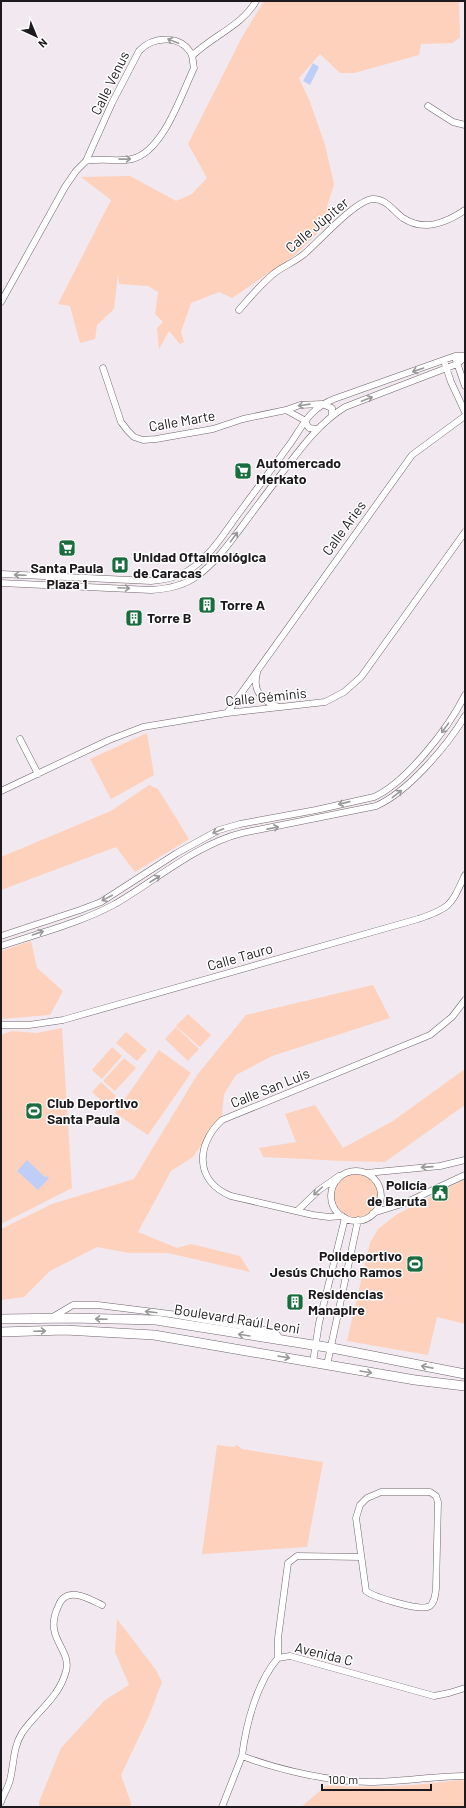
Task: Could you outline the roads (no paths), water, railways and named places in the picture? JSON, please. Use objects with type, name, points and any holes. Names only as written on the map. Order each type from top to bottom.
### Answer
[{"type":"main road","name":"Boulevard Raúl Leoni","points":[[1,1319],[50,1318],[156,1320],[332,1348],[465,1374]]},
{"type":"main road","name":"Boulevard Raúl Leoni","points":[[1,1332],[65,1330],[154,1335],[415,1380],[465,1386]]},
{"type":"street","points":[[86,161],[100,159],[131,160],[146,153],[153,147],[162,135],[194,68],[192,56],[203,45],[242,19],[252,9],[256,1]]},
{"type":"street","name":"Calle Venus","points":[[1,302],[66,187],[76,171],[86,161],[115,97],[139,51],[151,42],[166,38],[182,45],[192,56]]},
{"type":"street","points":[[428,106],[453,122],[465,125]]},
{"type":"street","name":"Calle Júpiter","points":[[239,310],[252,294],[274,273],[302,256],[352,210],[365,201],[373,199],[388,203],[403,218],[425,225],[438,224],[450,220],[465,210]]},
{"type":"street","points":[[1,574],[151,580],[174,577],[186,572],[195,566],[215,544],[293,439],[304,420],[322,404],[444,361],[454,356],[465,357]]},
{"type":"street","points":[[454,356],[465,386]]},
{"type":"street","points":[[1,583],[151,590],[171,588],[191,580],[206,568],[224,550],[303,446],[317,429],[332,416],[345,407],[457,364],[465,357]]},
{"type":"street","points":[[444,361],[451,382],[465,412]]},
{"type":"street","name":"Calle Marte","points":[[103,368],[116,411],[121,422],[134,437],[143,440],[213,429],[243,419],[286,410],[300,405],[322,404]]},
{"type":"street","points":[[451,382],[456,376],[460,375]]},
{"type":"street","points":[[322,404],[332,408],[332,416]]},
{"type":"street","points":[[286,410],[304,420],[309,428],[317,429]]},
{"type":"street","name":"Calle Aries","points":[[227,712],[412,455],[465,416]]},
{"type":"street","name":"Calle Géminis","points":[[1,791],[109,740],[143,727],[227,712],[280,708],[325,702],[332,699],[353,686],[361,677],[465,532]]},
{"type":"street","points":[[258,669],[255,683],[258,693],[268,703],[280,708]]},
{"type":"street","points":[[1,936],[101,902],[177,853],[219,830],[240,824],[339,804],[381,793],[399,780],[437,738],[453,717],[465,695]]},
{"type":"street","points":[[1,946],[70,923],[104,909],[222,839],[242,833],[376,806],[386,802],[397,795],[422,770],[450,738],[465,716]]},
{"type":"street","points":[[20,739],[38,774]]},
{"type":"street","name":"Calle Tauro","points":[[1,1025],[29,1025],[63,1020],[418,919],[438,912],[450,904],[465,875]]},
{"type":"street","name":"Calle San Luis","points":[[343,1217],[329,1217],[297,1211],[231,1196],[222,1192],[210,1182],[205,1170],[202,1155],[206,1141],[222,1120],[430,1035],[452,1017],[465,1000]]},
{"type":"street","points":[[297,1211],[331,1180],[354,1171],[365,1173],[440,1166],[465,1160]]},
{"type":"street","points":[[365,1173],[377,1183],[380,1194],[379,1204],[373,1213]]},
{"type":"street","points":[[342,1175],[333,1186],[331,1195],[335,1209],[343,1217],[358,1220],[366,1218],[373,1213],[405,1203],[465,1174]]},
{"type":"street","points":[[313,1362],[319,1323],[343,1217]]},
{"type":"street","points":[[327,1365],[332,1348],[358,1220]]},
{"type":"street","points":[[50,1318],[73,1305],[98,1305],[170,1314],[275,1332],[282,1341]]},
{"type":"street","points":[[381,1492],[430,1492],[436,1496],[438,1502],[436,1589],[434,1601],[429,1607],[421,1608],[384,1599],[369,1593],[365,1587],[362,1557],[356,1518],[360,1505],[367,1498],[381,1492]]},
{"type":"street","points":[[278,1658],[278,1638],[288,1563],[296,1556],[362,1557]]},
{"type":"street","points":[[1,1802],[10,1781],[13,1762],[22,1733],[57,1692],[67,1669],[67,1661],[54,1634],[56,1612],[60,1603],[65,1597],[72,1595],[85,1598],[102,1605]]},
{"type":"street","name":"Avenida C","points":[[222,1807],[242,1756],[247,1721],[269,1669],[278,1658],[290,1656],[434,1696],[465,1688]]},
{"type":"street","points":[[242,1756],[258,1762],[326,1778],[347,1780],[370,1782],[465,1776]]},
{"type":"water","points":[[313,63],[319,67],[310,85],[303,81]]},
{"type":"water","points":[[27,1160],[45,1177],[47,1176],[49,1178],[38,1190],[17,1171]]},
{"type":"place","name":"Automercado Merkato","points":[[243,471]]},
{"type":"place","name":"Santa Paula Plaza 1","points":[[67,548]]},
{"type":"place","name":"Unidad Oftalmológica de Caracas","points":[[120,565]]},
{"type":"place","name":"Torre A","points":[[207,605]]},
{"type":"place","name":"Torre B","points":[[134,618]]},
{"type":"place","name":"Club Deportivo Santa Paula","points":[[34,1111]]},
{"type":"place","name":"Policía de Baruta","points":[[440,1193]]},
{"type":"place","name":"Polideportivo Jesús Chucho Ramos","points":[[415,1264]]},
{"type":"place","name":"Residencias Manapire","points":[[295,1302]]}]
